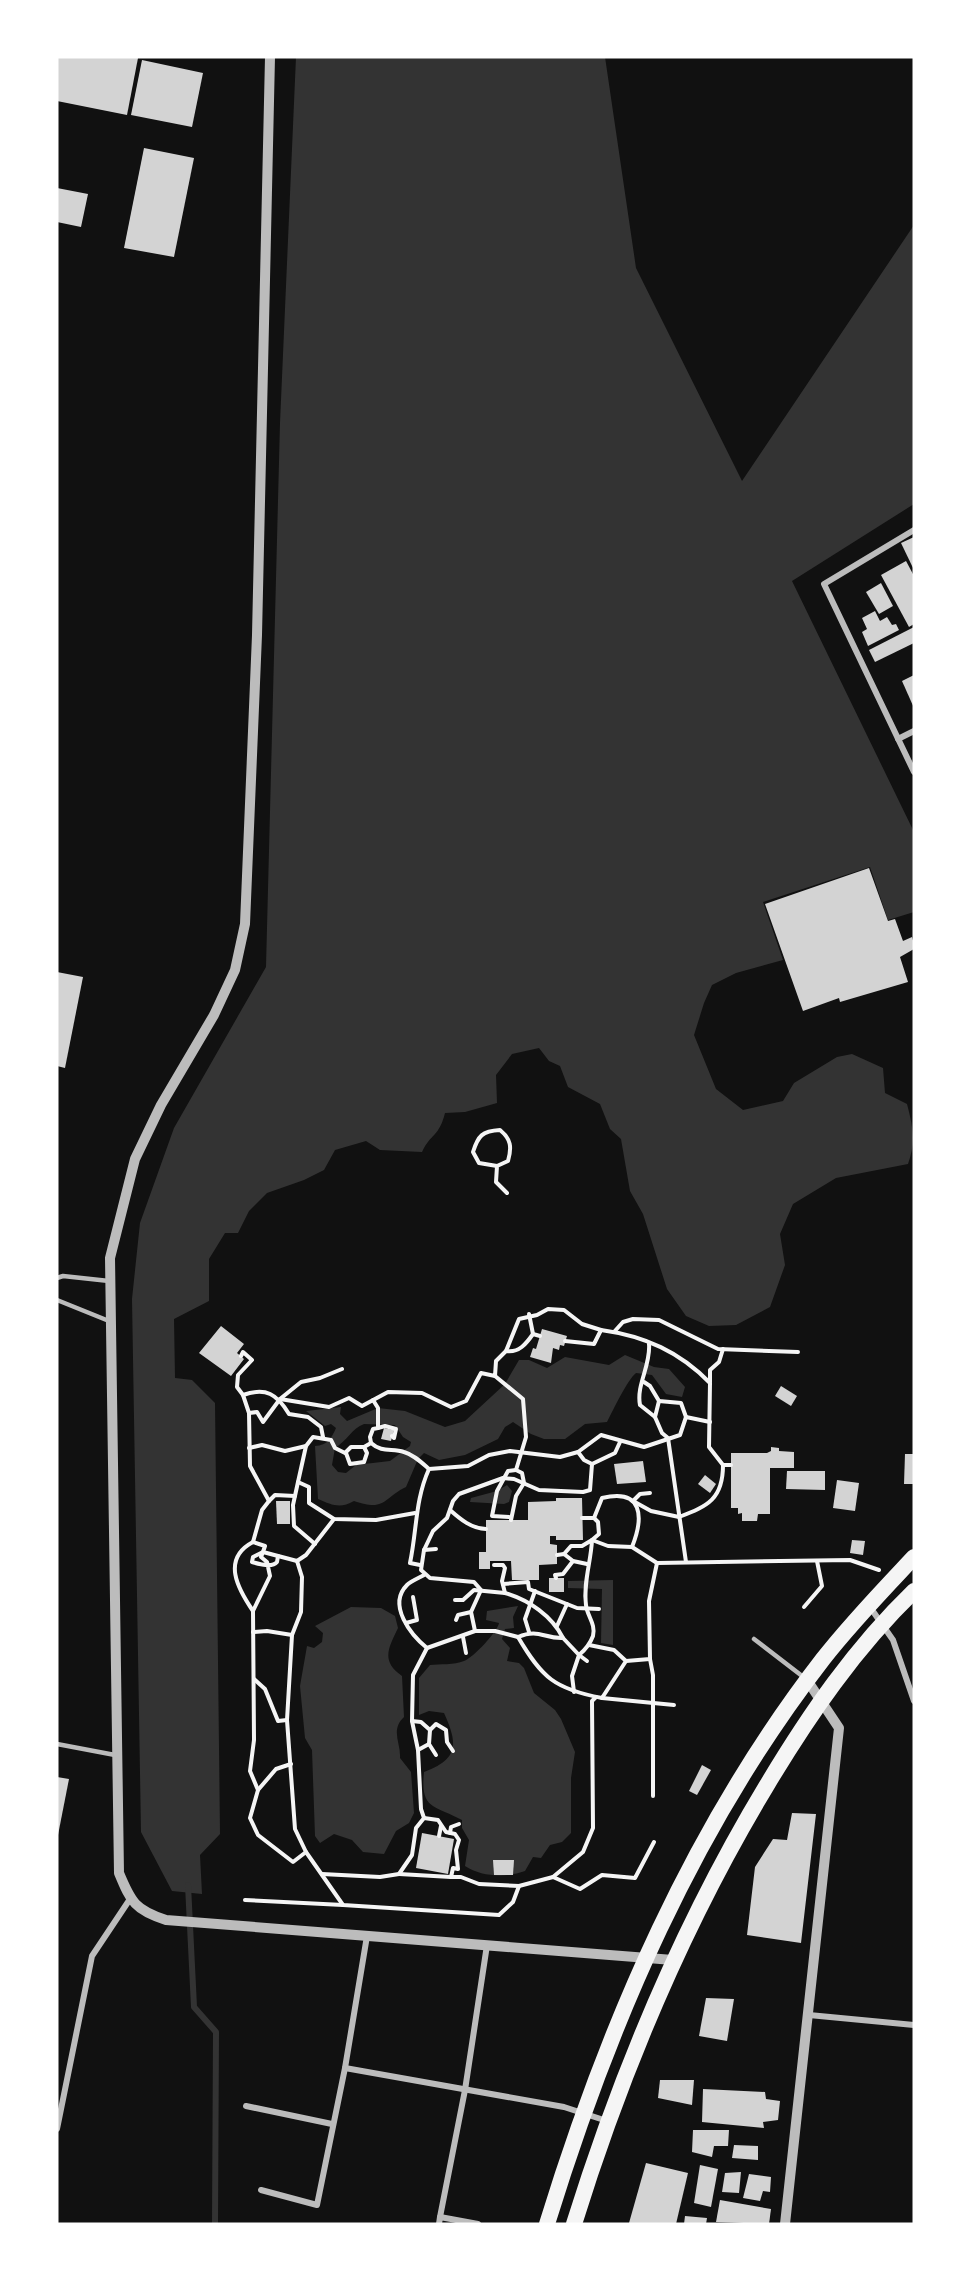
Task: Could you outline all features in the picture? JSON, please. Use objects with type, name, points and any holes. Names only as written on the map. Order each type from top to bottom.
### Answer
[{"type":"highway","points":[[547,2224],[583,2112],[645,1958],[728,1801],[807,1680],[868,1605],[914,1557]]},
{"type":"highway","points":[[574,2224],[607,2121],[641,2033],[673,1960],[726,1855],[821,1701],[882,1623],[914,1591]]},
{"type":"street","points":[[270,57],[257,635],[245,924],[236,970],[214,1015],[161,1105],[135,1159],[110,1258],[115,1755],[119,1873],[130,1899],[143,1913],[166,1920],[673,1960]]},
{"type":"street","points":[[914,530],[824,584],[914,772]]},
{"type":"street","points":[[898,739],[914,731]]},
{"type":"street","points":[[868,1605],[882,1623],[898,1651],[914,1701]]},
{"type":"street","points":[[785,2224],[839,1728],[807,1680]]},
{"type":"street","points":[[57,2129],[92,1956],[130,1899]]},
{"type":"street","points":[[261,2190],[317,2205],[345,2068],[367,1936]]},
{"type":"street","points":[[478,2224],[439,2221],[465,2090],[487,1946]]},
{"type":"street","points":[[809,2015],[914,2025]]},
{"type":"street","points":[[345,2068],[583,2112],[607,2121]]},
{"type":"street","points":[[246,2106],[332,2124]]},
{"type":"lane","points":[[57,1278],[63,1276],[110,1281]]},
{"type":"lane","points":[[57,1300],[109,1321]]},
{"type":"lane","points":[[754,1639],[807,1680]]},
{"type":"lane","points":[[57,1744],[115,1755]]},
{"type":"path","points":[[487,1130],[500,1130],[508,1137],[512,1149],[508,1161],[497,1166],[479,1162],[473,1152],[478,1137],[487,1130]]},
{"type":"path","points":[[497,1166],[496,1182],[507,1193]]},
{"type":"path","points":[[495,1376],[496,1361],[506,1351],[519,1319],[548,1309],[564,1310],[582,1324],[670,1350],[710,1383]]},
{"type":"path","points":[[506,1351],[512,1352],[525,1346],[533,1334],[529,1316]]},
{"type":"path","points":[[614,1332],[623,1322],[633,1319],[658,1320],[723,1349],[798,1352]]},
{"type":"path","points":[[565,1341],[594,1344],[601,1330]]},
{"type":"path","points":[[533,1334],[540,1336]]},
{"type":"path","points":[[649,1343],[646,1374],[638,1396],[640,1405],[655,1417],[662,1433],[668,1438],[686,1562]]},
{"type":"path","points":[[723,1349],[719,1362],[710,1370],[709,1447],[715,1458],[723,1465],[731,1465]]},
{"type":"path","points":[[241,1356],[243,1352],[252,1360],[238,1376],[237,1387],[243,1395],[249,1413],[250,1466],[269,1500]]},
{"type":"path","points":[[249,1413],[257,1412],[263,1422],[280,1399],[301,1382],[320,1378],[342,1369]]},
{"type":"path","points":[[280,1399],[329,1407],[349,1398],[362,1406],[388,1392],[422,1393],[451,1407],[466,1401],[481,1373],[495,1376],[523,1399],[526,1437],[524,1450],[516,1470]]},
{"type":"path","points":[[644,1382],[650,1386],[659,1401],[655,1417]]},
{"type":"path","points":[[243,1395],[253,1392],[270,1392],[280,1399],[289,1414],[308,1417],[321,1426],[323,1437]]},
{"type":"path","points":[[373,1400],[378,1408],[378,1426]]},
{"type":"path","points":[[393,1436],[394,1438],[396,1429],[378,1426],[373,1429],[370,1437],[371,1443],[378,1449],[401,1451],[418,1459],[429,1469],[468,1466],[489,1455],[524,1450],[560,1457],[578,1452],[601,1435],[644,1447],[680,1435],[686,1417],[681,1403],[659,1401]]},
{"type":"path","points":[[686,1417],[710,1422]]},
{"type":"path","points":[[315,1544],[294,1526],[292,1521],[291,1505],[306,1446],[313,1437],[331,1440],[334,1448],[345,1453],[350,1464],[364,1462],[367,1453],[364,1447]]},
{"type":"path","points":[[424,1575],[420,1565],[423,1550],[433,1531],[447,1518],[459,1494],[503,1478],[524,1483],[538,1490],[582,1492],[590,1490],[592,1464],[599,1458],[615,1453],[620,1442]]},
{"type":"path","points":[[345,1453],[351,1447],[364,1447],[371,1443]]},
{"type":"path","points":[[249,1448],[262,1445],[285,1451],[306,1446]]},
{"type":"path","points":[[578,1452],[584,1460],[592,1464]]},
{"type":"path","points":[[594,1518],[602,1498],[615,1495],[633,1501],[651,1511],[679,1517],[715,1499],[721,1486],[723,1465]]},
{"type":"path","points":[[420,1565],[410,1563],[417,1528],[416,1513],[419,1491],[429,1469]]},
{"type":"path","points":[[516,1470],[522,1473],[524,1483],[510,1519],[492,1516],[494,1502],[503,1478],[508,1471],[516,1470]]},
{"type":"path","points":[[298,1482],[309,1487],[309,1503],[334,1519],[376,1520],[416,1513]]},
{"type":"path","points":[[633,1501],[640,1494],[650,1493]]},
{"type":"path","points":[[253,1611],[236,1586],[235,1564],[244,1547],[253,1542],[262,1510],[269,1500],[275,1495],[295,1496]]},
{"type":"path","points":[[632,1547],[640,1526],[640,1513],[633,1501]]},
{"type":"path","points":[[450,1510],[459,1520],[477,1529],[486,1529]]},
{"type":"path","points":[[557,1555],[564,1554],[572,1546],[582,1546],[599,1534],[598,1522],[594,1518],[582,1518]]},
{"type":"path","points":[[297,1561],[315,1544],[334,1519]]},
{"type":"path","points":[[592,1540],[608,1546],[632,1547],[657,1563],[850,1560],[873,1567],[894,1578]]},
{"type":"path","points":[[574,1692],[572,1676],[579,1655],[589,1645],[594,1634],[591,1615],[586,1608],[587,1564],[591,1554],[592,1540]]},
{"type":"path","points":[[253,1542],[265,1546],[261,1557],[267,1562],[270,1576],[253,1611],[254,1740],[250,1771],[258,1790]]},
{"type":"path","points":[[423,1550],[436,1549]]},
{"type":"path","points":[[278,1556],[275,1565],[252,1562],[253,1557],[263,1552],[297,1561]]},
{"type":"path","points":[[564,1554],[573,1561],[587,1564]]},
{"type":"path","points":[[297,1561],[302,1577],[302,1612],[292,1635],[287,1720],[295,1829],[306,1852],[344,1905]]},
{"type":"path","points":[[556,1578],[555,1575],[563,1574],[573,1561]]},
{"type":"path","points":[[804,1607],[822,1586],[817,1561]]},
{"type":"path","points":[[653,1796],[654,1704],[650,1659],[650,1601],[657,1563]]},
{"type":"path","points":[[494,1565],[503,1565],[506,1568],[503,1584],[505,1593]]},
{"type":"path","points":[[427,1648],[412,1636],[401,1615],[401,1595],[407,1585],[424,1575],[441,1580],[474,1582],[482,1590]]},
{"type":"path","points":[[503,1584],[528,1582],[529,1589],[567,1604],[599,1609]]},
{"type":"path","points":[[455,1600],[463,1600],[474,1590],[482,1590],[505,1593],[528,1603],[557,1626],[563,1638],[587,1661]]},
{"type":"path","points":[[476,1631],[471,1612],[482,1590]]},
{"type":"path","points":[[529,1632],[525,1619],[528,1603],[535,1591]]},
{"type":"path","points":[[406,1623],[417,1620],[413,1597]]},
{"type":"path","points":[[557,1626],[567,1604]]},
{"type":"path","points":[[456,1620],[458,1615],[471,1612]]},
{"type":"path","points":[[253,1632],[267,1631],[292,1635]]},
{"type":"path","points":[[424,1818],[421,1809],[418,1750],[411,1721],[412,1675],[427,1648],[476,1631],[504,1632],[518,1637],[547,1678],[574,1692],[602,1698],[674,1705]]},
{"type":"path","points":[[518,1637],[529,1632],[541,1632],[552,1638],[563,1638]]},
{"type":"path","points":[[463,1636],[466,1653]]},
{"type":"path","points":[[589,1645],[614,1650],[626,1660],[650,1659]]},
{"type":"path","points":[[602,1698],[626,1660]]},
{"type":"path","points":[[253,1678],[265,1689],[278,1721],[287,1720]]},
{"type":"path","points":[[322,1874],[460,1877],[479,1884],[519,1886],[553,1877],[583,1852],[593,1828],[592,1701],[596,1696]]},
{"type":"path","points":[[411,1721],[421,1722],[430,1730]]},
{"type":"path","points":[[436,1755],[429,1744],[430,1730],[436,1724],[446,1730],[447,1742],[453,1751]]},
{"type":"path","points":[[418,1750],[429,1744]]},
{"type":"path","points":[[291,1764],[276,1769],[258,1790],[250,1818],[258,1835],[293,1862],[306,1852]]},
{"type":"path","points":[[424,1818],[438,1820],[446,1832],[455,1834],[459,1840],[456,1850],[458,1869],[453,1868],[452,1877]]},
{"type":"path","points":[[399,1874],[412,1855],[416,1828],[424,1818]]},
{"type":"path","points":[[450,1833],[451,1827],[459,1824]]},
{"type":"path","points":[[439,1836],[441,1825]]},
{"type":"path","points":[[553,1877],[580,1889],[602,1875],[635,1878],[654,1842]]},
{"type":"path","points":[[244,1900],[499,1915],[513,1902],[519,1886]]},
{"type":"shaded area","points":[[296,57],[605,57],[636,268],[742,481],[914,225],[914,504],[792,581],[914,832],[914,912],[888,920],[870,867],[763,902],[783,960],[736,973],[712,985],[694,1035],[716,1089],[743,1110],[783,1101],[794,1083],[837,1057],[852,1054],[883,1068],[885,1093],[907,1104],[913,1141],[908,1164],[836,1178],[793,1204],[780,1234],[785,1265],[770,1307],[736,1325],[709,1326],[686,1316],[667,1289],[643,1214],[630,1191],[621,1139],[610,1129],[600,1104],[568,1087],[560,1066],[549,1061],[539,1048],[512,1054],[496,1075],[497,1103],[465,1112],[445,1113],[440,1127],[422,1152],[380,1150],[366,1141],[335,1150],[324,1170],[267,1193],[249,1211],[238,1233],[225,1233],[209,1259],[209,1301],[174,1319],[175,1378],[192,1380],[215,1403],[220,1834],[200,1855],[202,1894],[172,1891],[141,1832],[132,1299],[140,1223],[174,1128],[266,967],[280,423]]},
{"type":"shaded area","points":[[625,1355],[654,1367],[669,1369],[685,1387],[682,1397],[666,1394],[652,1375],[636,1373],[625,1388],[607,1422],[585,1424],[565,1439],[544,1439],[531,1434],[513,1422],[505,1427],[498,1439],[465,1455],[439,1460],[424,1453],[418,1459],[406,1487],[378,1504],[354,1501],[336,1505],[318,1499],[315,1446],[328,1441],[336,1428],[331,1424],[325,1426],[306,1411],[341,1407],[340,1414],[347,1421],[378,1408],[405,1411],[445,1427],[465,1421],[505,1384],[519,1360],[529,1360],[547,1368],[565,1357],[609,1365]],"holes":[[[364,1424],[395,1425],[403,1437],[411,1442],[410,1446],[390,1461],[356,1465],[346,1473],[338,1472],[332,1465],[335,1448],[360,1426]]]},
{"type":"shaded area","points":[[507,1485],[512,1491],[509,1502],[504,1504],[470,1502],[471,1498],[497,1491]]},
{"type":"shaded area","points":[[613,1580],[613,1645],[601,1643],[602,1589],[568,1588],[568,1581]]},
{"type":"shaded area","points":[[518,1606],[513,1617],[514,1628],[505,1629],[502,1639],[510,1648],[507,1661],[519,1663],[524,1668],[534,1693],[555,1710],[561,1719],[575,1752],[571,1778],[571,1833],[562,1842],[550,1845],[541,1858],[533,1857],[525,1871],[510,1875],[494,1875],[465,1866],[469,1840],[462,1828],[462,1820],[431,1805],[424,1793],[424,1772],[444,1762],[449,1756],[453,1742],[444,1713],[429,1711],[419,1715],[419,1678],[430,1665],[460,1662],[479,1650],[499,1623],[486,1620],[487,1611]]},
{"type":"shaded area","points":[[351,1607],[381,1608],[395,1616],[398,1628],[388,1654],[391,1665],[402,1676],[404,1717],[398,1727],[397,1737],[400,1758],[411,1772],[414,1813],[409,1823],[396,1831],[384,1854],[363,1852],[352,1840],[334,1834],[320,1843],[315,1836],[312,1750],[305,1738],[300,1686],[307,1646],[314,1648],[322,1642],[323,1633],[315,1626]]},
{"type":"building","points":[[57,57],[138,58],[127,115],[57,101]]},
{"type":"building","points":[[142,60],[203,73],[192,127],[131,115]]},
{"type":"building","points":[[144,148],[194,158],[174,257],[124,248]]},
{"type":"building","points":[[57,188],[88,194],[81,227],[57,222]]},
{"type":"building","points":[[914,537],[914,570],[901,543]]},
{"type":"building","points":[[906,561],[914,576],[914,624],[909,627],[881,575]]},
{"type":"building","points":[[881,583],[893,606],[879,614],[866,592]]},
{"type":"building","points":[[875,611],[880,621],[887,617],[892,625],[896,624],[899,630],[868,646],[862,632],[867,629],[862,618]]},
{"type":"building","points":[[914,627],[914,643],[875,662],[869,650]]},
{"type":"building","points":[[914,675],[914,708],[902,681]]},
{"type":"building","points":[[869,868],[888,921],[895,919],[903,941],[912,937],[914,949],[900,957],[908,982],[840,1002],[839,998],[803,1011],[765,904]]},
{"type":"building","points":[[57,972],[83,977],[65,1068],[57,1066]]},
{"type":"building","points":[[221,1326],[244,1344],[237,1353],[244,1359],[231,1376],[199,1353]]},
{"type":"building","points":[[542,1329],[567,1336],[564,1346],[560,1345],[559,1350],[553,1348],[551,1363],[530,1357],[533,1348],[536,1349]]},
{"type":"building","points":[[781,1386],[797,1396],[791,1406],[775,1396]]},
{"type":"building","points":[[384,1428],[394,1430],[391,1441],[381,1439]]},
{"type":"building","points":[[771,1447],[779,1448],[779,1451],[794,1452],[794,1468],[770,1468],[770,1514],[758,1514],[757,1521],[742,1521],[742,1513],[738,1514],[738,1508],[731,1508],[731,1453],[767,1453],[771,1451]]},
{"type":"building","points":[[905,1454],[914,1454],[914,1484],[904,1484]]},
{"type":"building","points":[[643,1461],[646,1482],[617,1484],[614,1464]]},
{"type":"building","points":[[787,1471],[825,1471],[825,1490],[786,1489]]},
{"type":"building","points":[[705,1475],[716,1484],[710,1493],[698,1484]]},
{"type":"building","points":[[837,1480],[859,1483],[855,1511],[833,1508]]},
{"type":"building","points":[[556,1498],[582,1498],[583,1540],[556,1540],[556,1536],[550,1536],[550,1544],[557,1545],[557,1564],[539,1565],[539,1580],[512,1580],[511,1561],[490,1561],[490,1569],[479,1569],[479,1552],[486,1552],[486,1520],[528,1520],[528,1502],[556,1501]]},
{"type":"building","points":[[276,1501],[290,1501],[290,1524],[277,1524]]},
{"type":"building","points":[[852,1540],[865,1541],[863,1555],[850,1553]]},
{"type":"building","points":[[549,1578],[564,1578],[564,1592],[549,1592]]},
{"type":"building","points":[[702,1765],[711,1770],[697,1795],[689,1791]]},
{"type":"building","points":[[57,1777],[69,1779],[58,1835],[57,1835]]},
{"type":"building","points":[[792,1813],[816,1814],[801,1943],[747,1935],[755,1867],[773,1839],[787,1840]]},
{"type":"building","points":[[422,1833],[454,1839],[448,1874],[416,1868]]},
{"type":"building","points":[[493,1860],[514,1860],[513,1875],[494,1875]]},
{"type":"building","points":[[706,1998],[734,1999],[727,2041],[699,2036]]},
{"type":"building","points":[[660,2080],[694,2080],[692,2105],[658,2098]]},
{"type":"building","points":[[703,2089],[765,2092],[766,2099],[780,2101],[778,2120],[763,2122],[764,2128],[702,2122]]},
{"type":"building","points":[[693,2130],[729,2130],[728,2146],[714,2146],[712,2157],[692,2152]]},
{"type":"building","points":[[734,2145],[758,2146],[758,2160],[732,2158]]},
{"type":"building","points":[[646,2163],[688,2173],[676,2224],[629,2223]]},
{"type":"building","points":[[700,2165],[718,2169],[711,2207],[694,2203]]},
{"type":"building","points":[[741,2172],[739,2193],[722,2192],[725,2173]]},
{"type":"building","points":[[749,2174],[771,2177],[770,2192],[763,2191],[760,2201],[743,2198]]},
{"type":"building","points":[[720,2200],[771,2209],[769,2224],[716,2222]]},
{"type":"building","points":[[685,2216],[707,2218],[706,2224],[684,2224]]},
{"type":"waterway","points":[[188,1885],[194,2007],[216,2032],[215,2224]]}]
